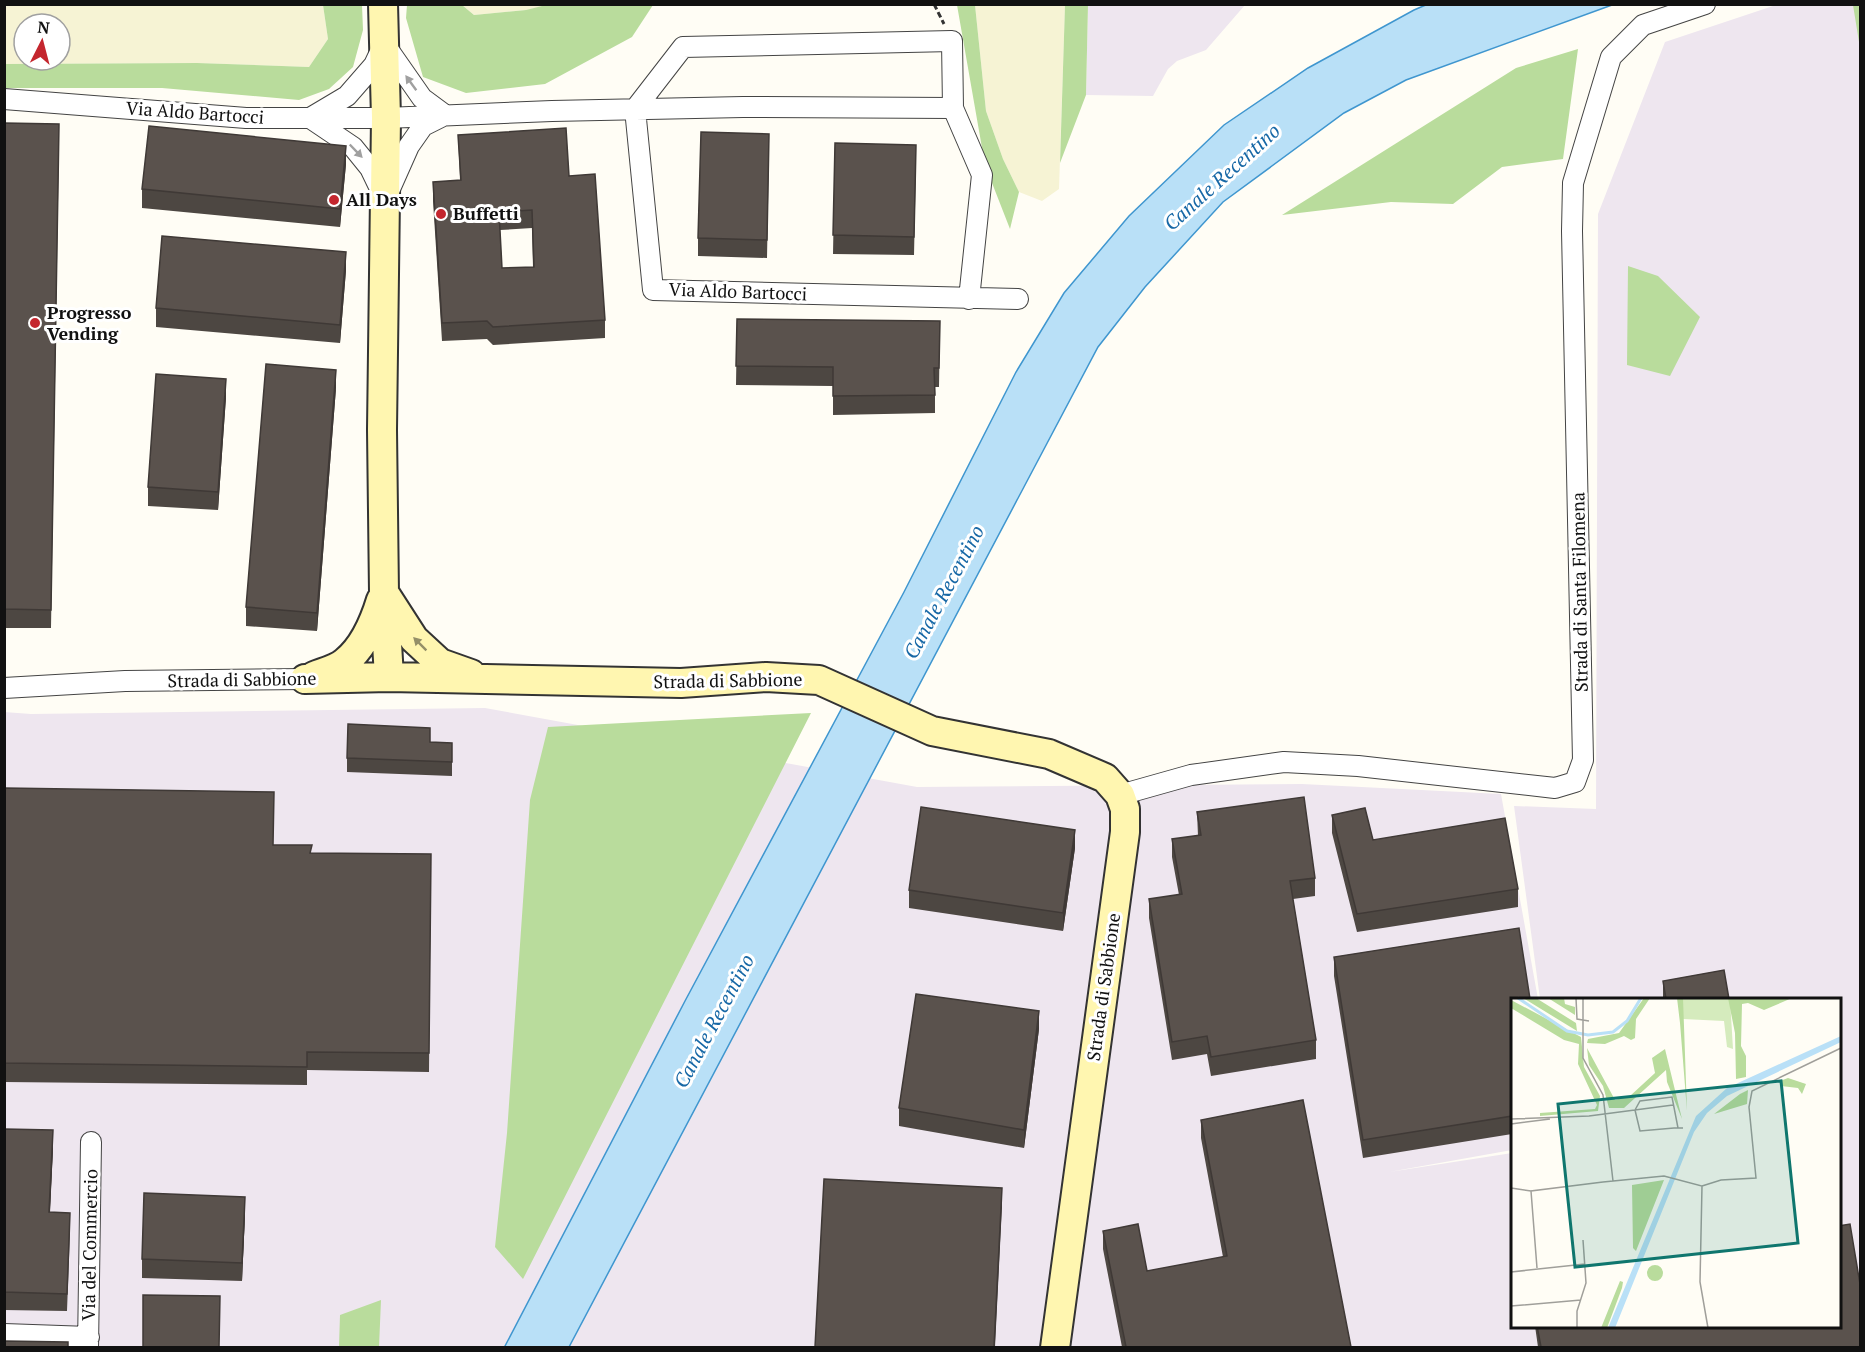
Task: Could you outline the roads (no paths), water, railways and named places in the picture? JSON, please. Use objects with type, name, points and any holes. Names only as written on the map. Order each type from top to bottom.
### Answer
[{"type":"main road","name":"Via Aldo Bartocci","points":[[383,4],[386,118],[382,406],[384,593],[389,677]]},
{"type":"main road","name":"Via Aldo Bartocci","points":[[305,679],[344,664],[374,625],[384,593]]},
{"type":"main road","points":[[384,593],[414,639],[440,663],[489,680]]},
{"type":"main road","name":"Strada di Sabbione","points":[[305,679],[389,677],[681,683],[766,677],[819,680],[932,732],[1049,754],[1105,778],[1120,795],[1125,809],[1125,832],[1055,1347]]},
{"type":"street","name":"Strada di Santa Filomena","points":[[1120,795],[1191,775],[1284,762],[1358,766],[1555,788],[1575,782],[1583,760],[1572,243],[1573,183],[1611,57],[1643,25],[1705,4]]},
{"type":"street","points":[[635,109],[683,47],[952,41],[954,108],[982,175],[969,299]]},
{"type":"street","points":[[310,118],[347,96],[374,65],[384,44],[422,98],[445,115]]},
{"type":"street","name":"Via Aldo Bartocci","points":[[4,99],[246,118],[386,118],[743,107],[954,108]]},
{"type":"street","name":"Via Aldo Bartocci","points":[[4,109],[81,105]]},
{"type":"street","name":"Via Aldo Bartocci","points":[[635,109],[653,290],[1018,299]]},
{"type":"street","name":"Via Aldo Bartocci","points":[[385,199],[409,146],[423,126],[445,115]]},
{"type":"street","name":"Via Aldo Bartocci","points":[[310,118],[353,147],[370,168],[385,199]]},
{"type":"street","name":"Strada di Sabbione","points":[[4,688],[126,681],[305,679]]},
{"type":"street","name":"Via del Commercio","points":[[88,1342],[91,1142]]},
{"type":"street","points":[[4,1334],[88,1342]]},
{"type":"water","name":"Canale Recentino","points":[[1428,4],[1612,5],[1406,80],[1344,113],[1223,202],[1145,287],[1098,347],[569,1347],[504,1348],[685,1001],[904,592],[1016,372],[1064,293],[1129,216],[1224,125],[1308,68]]},
{"type":"place","name":"All Days","points":[[334,200]]},
{"type":"place","name":"Buffetti","points":[[441,214]]},
{"type":"place","name":"Progresso Vending","points":[[35,323]]}]
